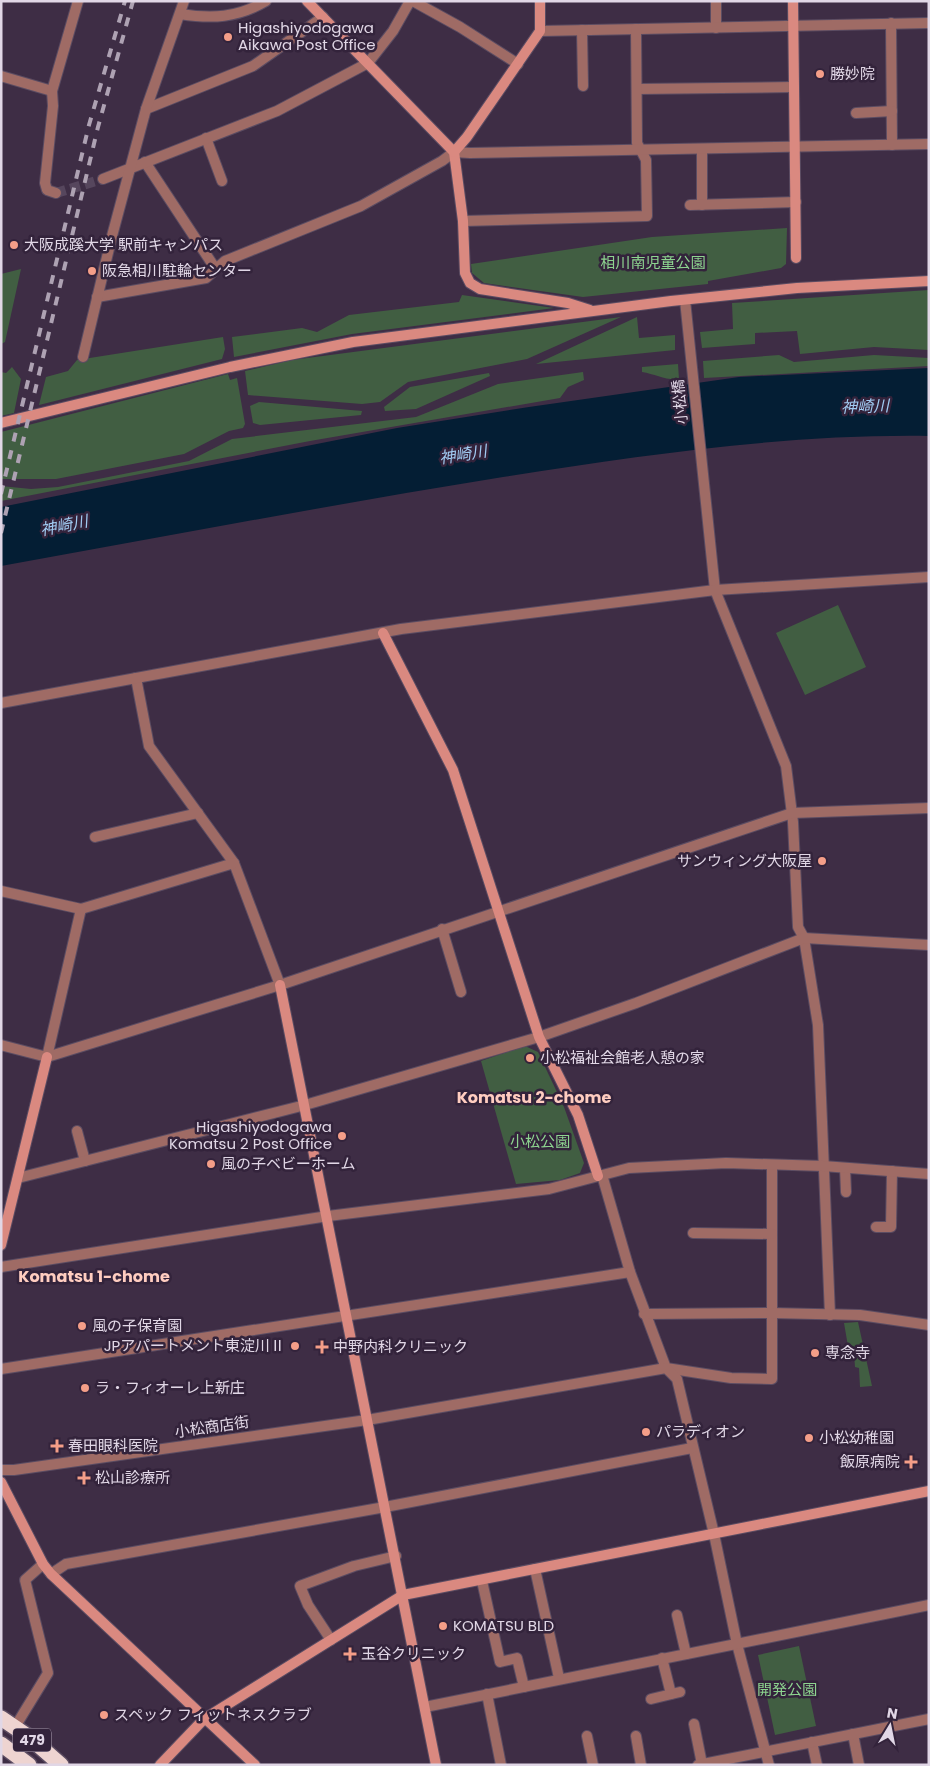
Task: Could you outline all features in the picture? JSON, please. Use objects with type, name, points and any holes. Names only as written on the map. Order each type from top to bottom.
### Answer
[{"type":"highway","name":"479","points":[[1,1718],[15,1727],[61,1765]]},
{"type":"highway","name":"479","points":[[1,1744],[29,1765]]},
{"type":"street","points":[[56,193],[47,190],[45,183],[53,106],[52,91],[78,1]]},
{"type":"street","points":[[83,357],[146,109],[184,1]]},
{"type":"street","points":[[180,14],[208,18],[230,16],[250,10],[266,1]]},
{"type":"street","points":[[307,1],[454,152],[463,221],[465,273],[474,286],[568,303],[593,311]]},
{"type":"street","points":[[103,179],[277,111],[368,62],[394,30],[412,1],[460,27],[518,64]]},
{"type":"street","points":[[97,297],[206,278],[225,261],[361,206],[442,161],[454,152],[467,137],[540,31],[540,1]]},
{"type":"street","points":[[716,1],[716,28]]},
{"type":"street","points":[[792,1],[796,258]]},
{"type":"street","points":[[146,109],[252,66],[323,17]]},
{"type":"street","points":[[540,31],[929,23]]},
{"type":"street","points":[[891,24],[892,145]]},
{"type":"street","points":[[463,221],[647,216],[646,160],[637,143],[636,29]]},
{"type":"street","points":[[582,30],[583,86]]},
{"type":"street","points":[[1,76],[52,91]]},
{"type":"street","points":[[636,89],[794,86]]},
{"type":"street","points":[[856,113],[892,111]]},
{"type":"street","points":[[206,138],[222,182]]},
{"type":"street","points":[[454,152],[702,150],[929,144]]},
{"type":"street","points":[[702,150],[702,205]]},
{"type":"street","points":[[145,162],[215,268]]},
{"type":"street","points":[[690,205],[796,202]]},
{"type":"street","points":[[1,423],[291,353],[353,342],[593,311],[797,288],[929,281]]},
{"type":"street","name":"小松橋","points":[[685,300],[702,485],[715,590],[786,766],[792,813],[798,927],[804,938],[818,1025],[830,1315]]},
{"type":"street","points":[[1,703],[401,629],[715,590],[929,577]]},
{"type":"street","points":[[383,633],[453,770],[500,910],[539,1037],[578,1116],[600,1176],[644,1314],[650,1323],[666,1368],[677,1378],[692,1448],[714,1534],[736,1644],[769,1765]]},
{"type":"street","points":[[136,678],[149,746],[234,863],[280,985],[328,1216],[436,1765]]},
{"type":"street","points":[[1,1045],[47,1056],[280,985],[792,813],[929,808]]},
{"type":"street","points":[[95,837],[198,813]]},
{"type":"street","points":[[1,891],[81,909],[234,863]]},
{"type":"street","points":[[1,1245],[81,909]]},
{"type":"street","points":[[442,930],[461,992]]},
{"type":"street","points":[[18,1178],[305,1105],[539,1037],[636,1003],[804,938],[929,945]]},
{"type":"street","points":[[77,1131],[85,1161]]},
{"type":"street","points":[[1,1267],[328,1216],[549,1190],[629,1168],[666,1164],[726,1163],[823,1166],[929,1174]]},
{"type":"street","points":[[771,1313],[772,1165]]},
{"type":"street","points":[[845,1168],[846,1192]]},
{"type":"street","points":[[876,1227],[891,1227],[892,1171]]},
{"type":"street","points":[[693,1233],[772,1234]]},
{"type":"street","points":[[1,1369],[630,1272]]},
{"type":"street","points":[[644,1314],[771,1313],[860,1315],[929,1325]]},
{"type":"street","name":"小松商店街","points":[[1,1470],[14,1470],[368,1420],[666,1368],[731,1378],[772,1379],[771,1313]]},
{"type":"street","points":[[51,1574],[66,1564],[385,1507],[692,1448]]},
{"type":"street","points":[[1,1482],[43,1564],[51,1574],[255,1765]]},
{"type":"street","points":[[160,1765],[204,1718],[403,1595],[482,1581],[929,1491]]},
{"type":"street","points":[[331,1640],[308,1605],[300,1586],[354,1566],[396,1556]]},
{"type":"street","points":[[15,1727],[48,1673],[24,1580],[43,1564]]},
{"type":"street","points":[[535,1569],[559,1678]]},
{"type":"street","points":[[482,1581],[500,1662],[517,1658],[524,1687]]},
{"type":"street","points":[[425,1707],[559,1678],[929,1605]]},
{"type":"street","points":[[676,1615],[686,1654]]},
{"type":"street","points":[[651,1699],[675,1693],[662,1658]]},
{"type":"street","points":[[487,1694],[501,1765]]},
{"type":"street","points":[[694,1724],[700,1764],[929,1719]]},
{"type":"street","points":[[853,1734],[859,1765]]},
{"type":"street","points":[[587,1736],[593,1765]]},
{"type":"street","points":[[636,1736],[642,1765]]},
{"type":"street","points":[[812,1742],[817,1765]]},
{"type":"green space","name":"相川南児童公園","points":[[787,228],[786,264],[781,268],[708,281],[708,284],[583,297],[484,283],[472,273],[471,264],[652,237]]},
{"type":"green space","points":[[21,269],[5,342],[1,344],[1,274]]},
{"type":"green space","points":[[929,290],[929,350],[874,347],[800,354],[797,331],[755,333],[755,344],[702,348],[700,332],[733,329],[732,303]]},
{"type":"green space","points":[[462,295],[554,308],[352,334],[234,357],[232,337],[302,328],[317,332],[349,315],[459,302]]},
{"type":"green space","points":[[621,317],[527,359],[408,382],[380,402],[362,404],[248,395],[245,371],[292,360]]},
{"type":"green space","points":[[637,317],[639,338],[675,335],[675,350],[536,364]]},
{"type":"green space","points":[[223,337],[225,349],[222,359],[39,405],[46,377],[68,371],[77,360]]},
{"type":"green space","points":[[779,355],[794,362],[874,355],[929,358],[929,366],[704,378],[703,361]]},
{"type":"green space","points":[[678,364],[679,379],[665,378],[642,372],[642,367]]},
{"type":"green space","points":[[12,367],[21,379],[14,413],[1,416],[1,372],[6,373]]},
{"type":"green space","points":[[583,372],[584,380],[568,387],[560,398],[310,441],[1,501],[1,486],[31,489],[58,487],[189,461],[232,439],[416,417],[498,384]]},
{"type":"green space","points":[[489,373],[490,376],[416,409],[385,411],[384,407],[410,387]]},
{"type":"green space","points":[[228,374],[230,380],[237,378],[245,424],[243,428],[229,431],[184,454],[56,479],[1,479],[1,432]]},
{"type":"green space","points":[[259,402],[362,411],[361,415],[260,425],[253,423],[250,406]]},
{"type":"green space","points":[[838,605],[866,667],[805,695],[776,633]]},
{"type":"green space","name":"小松公園","points":[[525,1046],[538,1052],[564,1107],[584,1163],[580,1173],[560,1180],[516,1184],[481,1061]]},
{"type":"green space","points":[[858,1322],[872,1386],[860,1387],[859,1368],[855,1367],[854,1353],[849,1352],[844,1323]]},
{"type":"green space","name":"開発公園","points":[[799,1646],[816,1726],[775,1735],[758,1655]]},
{"type":"water","name":"神崎川","points":[[929,368],[929,436],[875,436],[769,442],[609,461],[377,498],[1,566],[1,507],[397,428],[529,407],[739,377]]},
{"type":"tunnel","points":[[56,193],[103,179]]},
{"type":"railway","points":[[1,494],[89,125],[125,1]]},
{"type":"railway","points":[[1,533],[98,127],[133,1]]},
{"type":"place","name":"Higashiyodogawa Aikawa Post Office","points":[[228,37]]},
{"type":"place","name":"勝妙院","points":[[820,74]]},
{"type":"place","name":"大阪成蹊大学 駅前キャンパス","points":[[14,245]]},
{"type":"place","name":"阪急相川駐輪センター","points":[[92,271]]},
{"type":"place","name":"サンウィング大阪屋","points":[[822,861]]},
{"type":"place","name":"小松福祉会館老人憩の家","points":[[530,1058]]},
{"type":"place","name":"Higashiyodogawa Komatsu 2 Post Office","points":[[342,1136]]},
{"type":"place","name":"風の子ベビーホーム","points":[[211,1164]]},
{"type":"place","name":"風の子保育園","points":[[82,1326]]},
{"type":"place","name":"JPアパートメント東淀川Ⅱ","points":[[295,1346]]},
{"type":"place","name":"中野内科クリニック","points":[[322,1347]]},
{"type":"place","name":"専念寺","points":[[815,1353]]},
{"type":"place","name":"ラ・フィオーレ上新庄","points":[[85,1388]]},
{"type":"place","name":"パラディオン","points":[[646,1432]]},
{"type":"place","name":"小松幼稚園","points":[[809,1438]]},
{"type":"place","name":"春田眼科医院","points":[[57,1446]]},
{"type":"place","name":"飯原病院","points":[[911,1462]]},
{"type":"place","name":"松山診療所","points":[[84,1478]]},
{"type":"place","name":"KOMATSU BLD","points":[[443,1626]]},
{"type":"place","name":"玉谷クリニック","points":[[350,1654]]},
{"type":"place","name":"スペック フィットネスクラブ","points":[[104,1715]]},
{"type":"district","name":"Komatsu 2-chome","points":[[534,1097]]},
{"type":"district","name":"Komatsu 1-chome","points":[[94,1276]]}]
